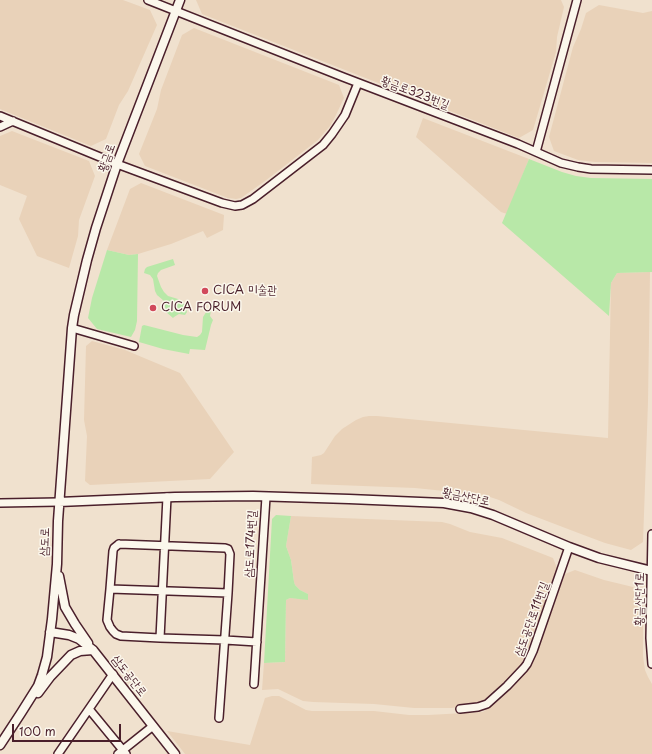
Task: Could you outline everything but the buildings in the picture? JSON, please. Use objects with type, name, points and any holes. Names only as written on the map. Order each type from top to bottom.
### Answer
[{"type":"street","name":"황금로323번길","points":[[148,0],[561,163],[578,167],[598,169],[652,170]]},
{"type":"street","name":"황금로","points":[[72,328],[87,260],[117,164],[180,0]]},
{"type":"street","points":[[536,152],[577,0]]},
{"type":"street","points":[[0,116],[117,164],[222,203],[235,206],[242,205],[253,199],[315,152],[327,141],[344,115],[358,83]]},
{"type":"street","points":[[0,127],[13,121]]},
{"type":"street","points":[[72,328],[134,346]]},
{"type":"street","name":"삼도로","points":[[0,745],[38,686],[47,657],[57,564],[59,502],[72,328]]},
{"type":"street","points":[[160,638],[167,497]]},
{"type":"street","name":"삼도로174번길","points":[[59,502],[167,497],[266,497],[254,684]]},
{"type":"street","name":"황금산단로","points":[[266,497],[419,501],[444,503],[471,508],[493,514],[569,547],[599,558],[652,571]]},
{"type":"street","points":[[0,503],[59,502]]},
{"type":"street","name":"황금산단1로","points":[[652,534],[650,638],[652,664]]},
{"type":"street","points":[[219,718],[225,640],[228,593],[230,554],[228,549],[123,544],[117,545],[113,551],[107,620],[110,628],[116,634],[122,636],[225,640],[256,642]]},
{"type":"street","name":"삼도공단로11번길","points":[[460,709],[478,707],[487,704],[507,686],[527,664],[533,651],[569,547]]},
{"type":"street","points":[[57,564],[65,607],[74,624],[93,650]]},
{"type":"street","points":[[110,589],[228,593]]},
{"type":"street","name":"삼도공단로","points":[[50,632],[69,635],[79,639],[93,650],[175,754]]},
{"type":"street","points":[[21,713],[50,677],[68,658],[76,652],[93,650]]},
{"type":"street","points":[[58,754],[113,674]]},
{"type":"street","points":[[89,708],[122,753],[153,726]]},
{"type":"shaded area","points":[[0,0],[123,0],[150,10],[157,25],[128,91],[119,105],[106,139],[91,146],[0,109]]},
{"type":"shaded area","points":[[196,0],[561,0],[564,7],[557,37],[556,52],[533,130],[519,138],[202,14]]},
{"type":"shaded area","points":[[599,5],[643,13],[652,11],[652,163],[595,162],[578,160],[554,151],[549,137],[573,47],[586,13]]},
{"type":"shaded area","points":[[194,28],[339,85],[344,98],[330,126],[318,140],[241,198],[228,198],[145,166],[139,154],[157,109],[161,90],[182,35]]},
{"type":"shaded area","points":[[423,118],[529,159],[507,214],[501,212],[416,137]]},
{"type":"shaded area","points":[[12,131],[89,161],[95,176],[79,220],[78,236],[69,268],[37,256],[19,219],[27,196],[0,185],[0,136]]},
{"type":"shaded area","points":[[141,183],[224,215],[223,230],[207,238],[203,231],[171,244],[138,254],[129,255],[107,250],[130,189]]},
{"type":"shaded area","points":[[650,272],[648,402],[643,542],[631,550],[605,543],[526,513],[499,500],[484,495],[415,488],[311,484],[312,457],[324,453],[335,436],[342,429],[356,420],[369,416],[608,438],[611,283],[617,273]]},
{"type":"shaded area","points":[[92,341],[125,350],[180,373],[234,452],[210,479],[90,485],[85,481],[87,436],[84,420],[86,346]]},
{"type":"shaded area","points":[[291,516],[442,522],[470,532],[502,538],[553,558],[557,568],[523,662],[508,679],[483,701],[452,708],[414,708],[374,704],[313,702],[303,701],[278,689],[262,690],[264,663],[285,662],[286,600],[290,598],[308,599],[308,594],[300,590],[295,585],[291,560],[286,546]]},
{"type":"shaded area","points":[[575,570],[604,580],[633,587],[643,600],[643,656],[645,670],[652,684],[652,754],[185,754],[167,731],[250,745],[265,698],[272,696],[279,696],[306,710],[312,711],[374,711],[409,715],[483,712],[499,700],[522,677],[530,666],[538,649],[565,574]]},
{"type":"green space","points":[[529,159],[576,176],[591,178],[652,179],[652,272],[617,273],[611,283],[609,316],[502,223]]},
{"type":"green space","points":[[107,250],[129,255],[138,254],[137,321],[135,330],[131,337],[97,329],[88,318],[92,298]]},
{"type":"green space","points":[[173,259],[175,265],[161,270],[157,276],[164,292],[168,296],[178,299],[184,304],[186,309],[187,312],[185,315],[179,314],[173,318],[166,312],[164,301],[157,295],[153,279],[150,275],[144,273],[147,267]]},
{"type":"green space","points":[[208,309],[211,310],[210,316],[213,320],[205,350],[190,349],[189,354],[163,349],[139,342],[142,326],[144,325],[197,337],[202,332],[203,317]]},
{"type":"green space","points":[[276,515],[291,516],[286,546],[291,560],[295,585],[300,590],[308,594],[308,600],[290,598],[286,600],[285,662],[264,663],[272,519]]},
{"type":"place","name":"CICA 미술관","points":[[205,291]]},
{"type":"place","name":"CICA FORUM","points":[[153,308]]}]
